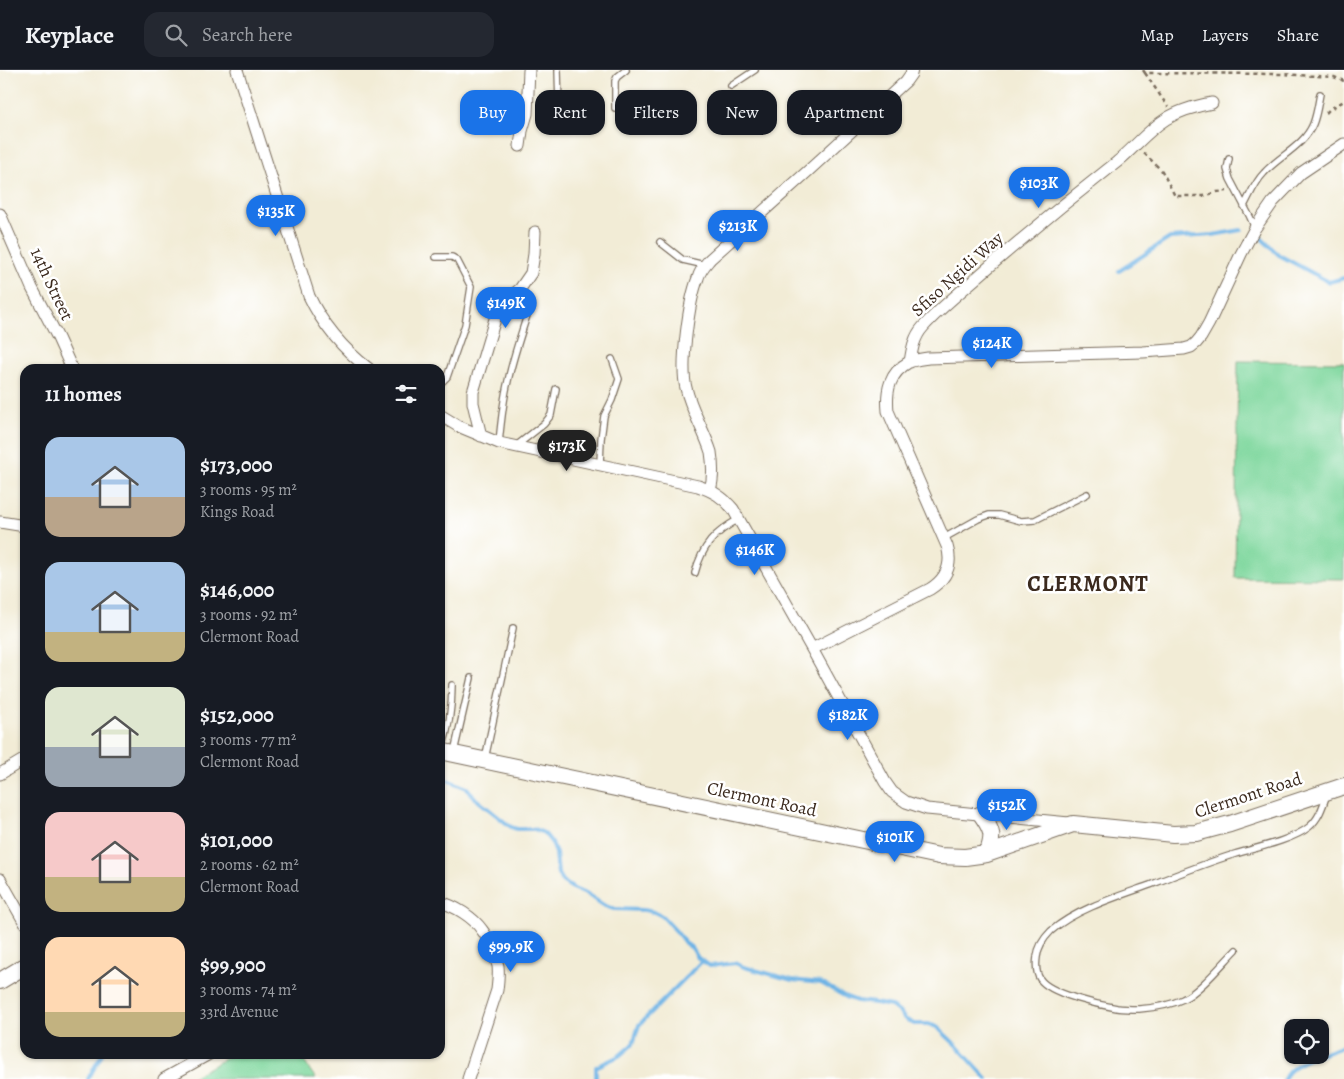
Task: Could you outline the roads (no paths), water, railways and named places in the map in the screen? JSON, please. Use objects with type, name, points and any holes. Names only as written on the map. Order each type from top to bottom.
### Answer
[{"type":"street","points":[[239,70],[309,296],[328,330],[341,345],[362,364]]},
{"type":"street","points":[[520,146],[527,114],[529,70]]},
{"type":"street","points":[[445,418],[458,426],[499,444],[710,490],[713,481],[711,452],[684,380],[686,338],[690,311],[697,280],[704,265],[906,81],[912,70]]},
{"type":"street","name":"Sfiso Ngidi Way","points":[[910,362],[913,345],[917,335],[924,326],[1027,234],[1124,157],[1150,130],[1173,115],[1193,107],[1212,103]]},
{"type":"street","points":[[812,650],[938,584],[947,571],[950,554],[888,411],[887,396],[890,384],[897,371],[910,362],[928,358],[1143,352],[1191,347],[1201,337],[1209,323],[1255,228],[1273,202],[1301,173],[1344,144]]},
{"type":"street","name":"14th Street","points":[[0,214],[32,288],[70,364]]},
{"type":"street","points":[[481,436],[473,403],[473,392],[495,319],[506,301],[520,289],[531,273],[535,232]]},
{"type":"street","name":"Clermont Road","points":[[710,490],[720,496],[733,509],[872,760],[892,792],[906,802],[927,809],[1174,834],[1196,833],[1230,824],[1336,788]]},
{"type":"street","points":[[0,522],[20,525]]},
{"type":"street","name":"Clermont Road","points":[[445,752],[939,856],[965,857],[986,854],[1073,824]]},
{"type":"street","points":[[0,774],[20,762]]},
{"type":"street","points":[[981,814],[992,832],[991,842],[986,854]]},
{"type":"street","points":[[0,879],[20,914]]},
{"type":"street","points":[[445,903],[468,916],[482,930],[497,964],[497,990],[468,1079]]},
{"type":"street","points":[[0,981],[20,969]]},
{"type":"street","points":[[164,1079],[200,1059]]},
{"type":"lane","points":[[558,70],[559,90]]},
{"type":"lane","points":[[615,108],[614,81],[626,70]]},
{"type":"lane","points":[[731,86],[755,70]]},
{"type":"lane","points":[[1244,206],[1263,173],[1302,141],[1317,114],[1320,94]]},
{"type":"lane","points":[[1228,159],[1227,169],[1230,179],[1255,228]]},
{"type":"lane","points":[[660,242],[683,260],[704,265]]},
{"type":"lane","points":[[436,256],[452,257],[457,260],[471,287],[465,325],[445,380]]},
{"type":"lane","points":[[499,444],[507,383],[528,312]]},
{"type":"lane","points":[[600,465],[604,416],[619,379],[612,358]]},
{"type":"lane","points":[[514,447],[544,424],[551,415],[556,389]]},
{"type":"lane","points":[[944,538],[989,515],[999,515],[1021,521],[1035,520],[1087,494]]},
{"type":"lane","points":[[695,573],[702,554],[712,538],[725,526],[739,519]]},
{"type":"lane","points":[[484,761],[513,628]]},
{"type":"lane","points":[[445,752],[471,678]]},
{"type":"lane","points":[[445,752],[451,714],[452,685]]},
{"type":"lane","points":[[1236,950],[1195,991],[1184,999],[1140,1009],[1118,1008],[1059,993],[1040,979],[1036,963],[1038,951],[1050,932],[1066,921],[1098,904],[1220,859],[1302,832],[1317,818],[1336,788]]},
{"type":"waterway","points":[[1119,271],[1170,238],[1213,235],[1241,230]]},
{"type":"waterway","points":[[1260,237],[1279,255],[1329,282],[1344,278]]},
{"type":"waterway","points":[[445,779],[467,788],[476,799],[511,827],[534,829],[544,833],[552,843],[556,853],[558,874],[562,881],[605,906],[614,909],[644,910],[662,916],[685,943],[692,948],[698,958],[710,966],[735,963],[792,980],[821,983],[857,1001],[891,1006],[905,1019],[914,1024],[928,1024],[937,1027],[987,1079]]},
{"type":"waterway","points":[[596,1079],[596,1067],[619,1056],[633,1044],[639,1025],[702,961]]},
{"type":"waterway","points":[[1329,1052],[1344,1045]]},
{"type":"waterway","points":[[88,1079],[99,1059]]},
{"type":"waterway","points":[[1284,1079],[1290,1070],[1299,1064]]},
{"type":"district","name":"CLERMONT","points":[[1088,584]]}]
